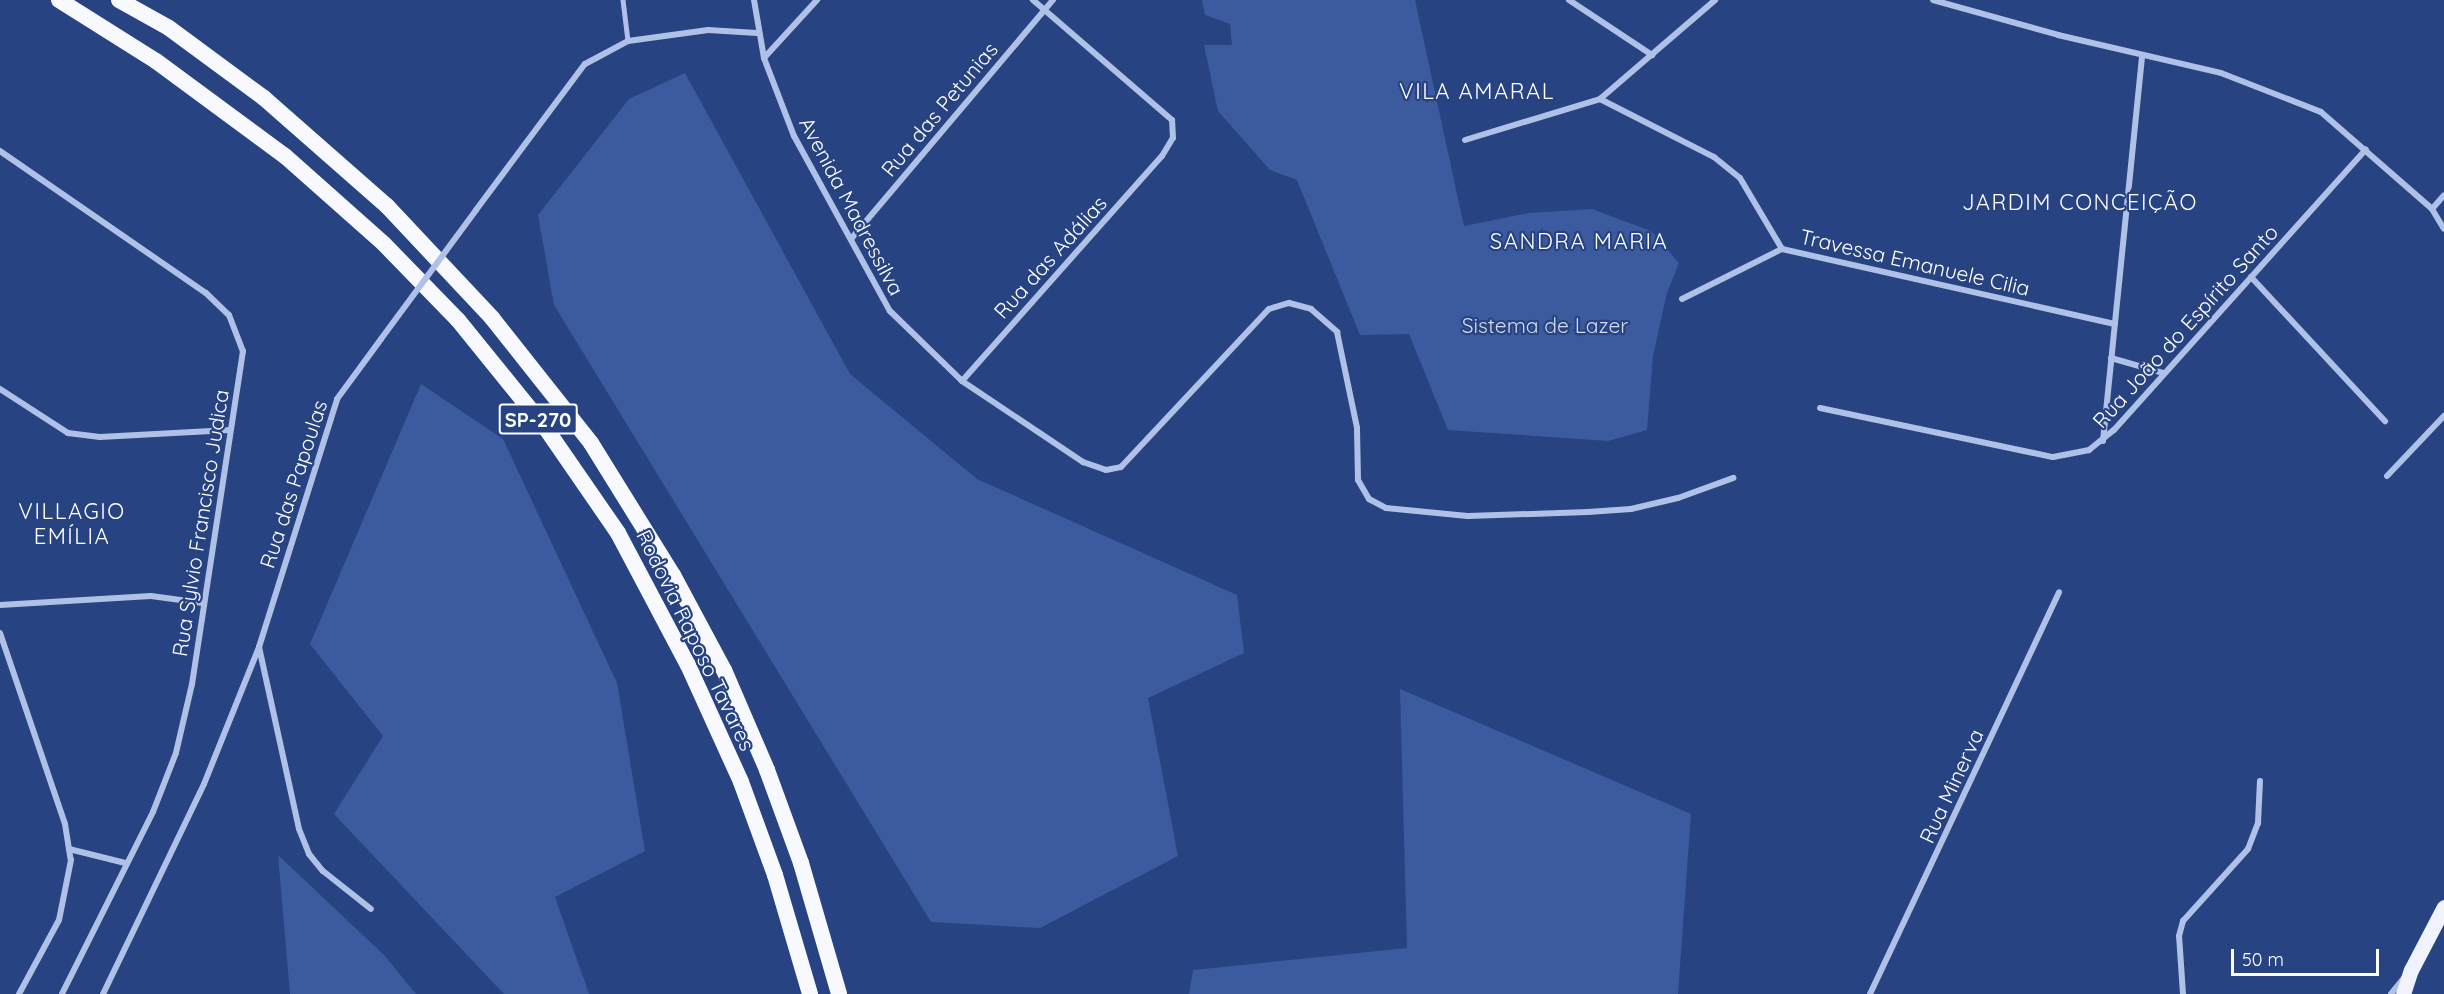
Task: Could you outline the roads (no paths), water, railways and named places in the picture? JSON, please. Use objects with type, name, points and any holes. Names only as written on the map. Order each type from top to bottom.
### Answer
[{"type":"highway","name":"Rodovia Raposo Tavares","points":[[59,0],[156,61],[285,156],[384,244],[458,320],[548,430],[618,533],[688,665],[741,782],[772,864],[810,994]]},
{"type":"highway","name":"Rodovia Raposo Tavares","points":[[119,0],[169,28],[264,98],[387,206],[492,318],[591,443],[673,575],[724,670],[767,770],[801,863],[839,994]]},
{"type":"main road","points":[[2403,994],[2411,970],[2444,907]]},
{"type":"street","name":"Avenida Madressilva","points":[[753,0],[757,33],[764,58],[794,136],[890,311],[962,381],[1083,462],[1106,470],[1121,467],[1269,309],[1289,303],[1311,309],[1337,332],[1357,428],[1355,458],[1358,480],[1369,499],[1412,513],[1468,516],[1631,509],[1733,478]]},
{"type":"street","points":[[764,58],[817,0]]},
{"type":"street","points":[[1033,0],[1044,10]]},
{"type":"street","name":"Rua das Petunias","points":[[850,239],[1053,0]]},
{"type":"street","points":[[1569,0],[1652,55]]},
{"type":"street","points":[[1465,140],[1600,99],[1715,0]]},
{"type":"street","points":[[1933,0],[2142,56],[2221,73],[2321,112],[2432,209],[2444,230]]},
{"type":"street","name":"Rua das Adálias","points":[[962,381],[1162,156],[1173,138],[1172,120],[1044,10]]},
{"type":"street","name":"Rua das Papoulas","points":[[103,994],[204,784],[259,647],[337,399],[585,64],[628,41],[708,30],[757,33]]},
{"type":"street","points":[[2103,442],[2142,56]]},
{"type":"street","points":[[1600,99],[1651,122],[1723,164],[1740,178],[1782,249]]},
{"type":"street","name":"Rua João do Espírito Santo","points":[[1820,408],[2053,457],[2074,456],[2103,442],[2366,149]]},
{"type":"street","name":"Rua Sylvio Francisco Judica","points":[[0,151],[206,292],[229,315],[243,351],[192,684],[176,753],[153,812],[125,863],[62,994]]},
{"type":"street","points":[[2432,209],[2444,195]]},
{"type":"street","name":"Travessa Emanuele Cilia","points":[[1682,299],[1782,249],[2115,324]]},
{"type":"street","points":[[2251,277],[2385,421]]},
{"type":"street","points":[[2111,358],[2163,373]]},
{"type":"street","points":[[0,389],[68,433],[100,437],[230,430]]},
{"type":"street","points":[[2387,476],[2444,416]]},
{"type":"street","name":"Rua Minerva","points":[[1870,994],[2059,592]]},
{"type":"street","points":[[0,605],[151,597],[203,603]]},
{"type":"street","points":[[0,633],[65,824],[69,849],[66,896],[59,920],[19,994]]},
{"type":"street","points":[[259,647],[299,829],[309,854],[323,871],[371,909]]},
{"type":"street","points":[[2183,994],[2179,936],[2183,921],[2248,849],[2258,823],[2260,781]]},
{"type":"street","points":[[69,849],[125,863]]},
{"type":"street","points":[[2391,994],[2411,970]]},
{"type":"lane","points":[[623,0],[628,41]]},
{"type":"district","name":"VILA AMARAL","points":[[1477,92]]},
{"type":"district","name":"JARDIM CONCEIÇÃO","points":[[2080,203]]},
{"type":"district","name":"SANDRA MARIA","points":[[1579,242]]},
{"type":"district","name":"VILLAGIO EMÍLIA","points":[[72,524]]},
{"type":"park label","name":"Sistema de Lazer","points":[[1545,325]]}]
